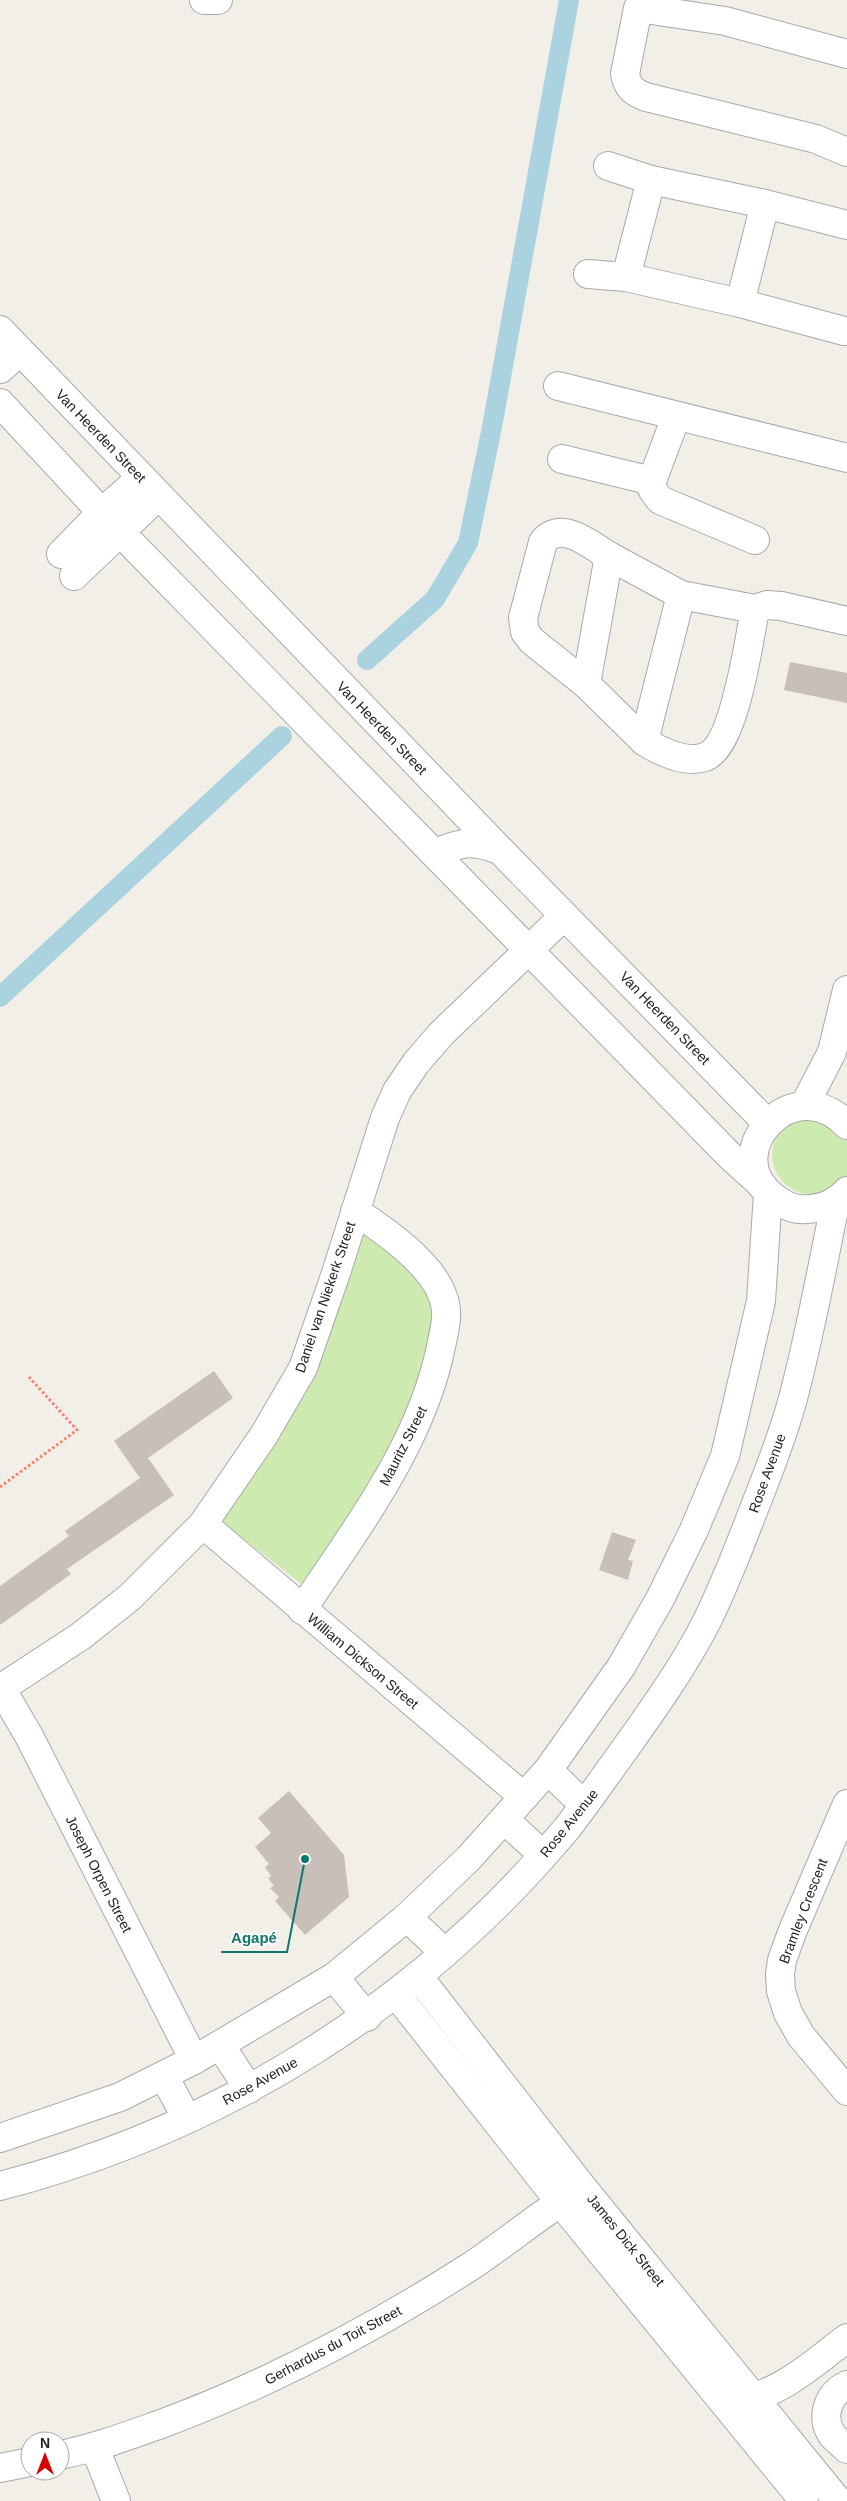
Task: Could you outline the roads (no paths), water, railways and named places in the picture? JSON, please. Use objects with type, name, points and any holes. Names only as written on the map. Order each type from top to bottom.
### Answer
[{"type":"street","points":[[204,0],[218,0]]},
{"type":"street","points":[[847,54],[724,22],[640,4],[625,74],[627,84],[633,91],[646,97],[712,115],[816,139],[847,152]]},
{"type":"street","points":[[608,166],[651,180],[765,204],[847,225]]},
{"type":"street","points":[[626,277],[651,180]]},
{"type":"street","points":[[740,303],[765,204]]},
{"type":"street","points":[[588,274],[626,277],[846,328]]},
{"type":"street","name":"Van Heerden Street","points":[[0,330],[501,851],[767,1123]]},
{"type":"street","points":[[0,369],[20,351]]},
{"type":"street","points":[[558,386],[676,417],[847,458]]},
{"type":"street","points":[[0,403],[110,522],[729,1155],[766,1190],[780,1203],[794,1208],[809,1209],[823,1207],[843,1195]]},
{"type":"street","points":[[676,417],[652,481],[652,489],[660,500],[755,540]]},
{"type":"street","points":[[562,459],[652,481]]},
{"type":"street","points":[[68,565],[110,522],[150,487]]},
{"type":"street","points":[[755,609],[734,710],[727,730],[713,752],[706,757],[693,759],[655,749],[644,741],[586,684],[532,641],[525,632],[523,618],[543,542],[547,536],[562,532],[570,534],[681,595],[755,609],[768,605],[781,606],[847,621]]},
{"type":"street","points":[[586,684],[609,556]]},
{"type":"street","points":[[644,741],[681,595]]},
{"type":"street","points":[[435,853],[458,843],[481,842],[501,851]]},
{"type":"street","name":"Daniel van Niekerk Street","points":[[1,1688],[82,1636],[123,1603],[203,1524],[264,1435],[303,1368],[336,1274],[384,1118],[397,1091],[416,1063],[441,1034],[527,949],[564,916]]},
{"type":"street","points":[[804,1106],[832,1052],[847,990]]},
{"type":"street","points":[[0,2138],[120,2097],[164,2076],[334,1977],[407,1917],[470,1858],[548,1770],[622,1667],[660,1599],[694,1530],[724,1456],[761,1301],[766,1190],[757,1174],[754,1154],[760,1134],[767,1123],[781,1112],[804,1106],[823,1108],[841,1118],[847,1125]]},
{"type":"street","name":"Rose Avenue","points":[[0,2186],[58,2171],[187,2119],[249,2089],[367,2016],[396,1994],[445,1954],[543,1856],[584,1805],[656,1706],[706,1622],[768,1476],[792,1404],[843,1195]]},
{"type":"street","name":"Mauritz Street","points":[[302,1610],[370,1508],[413,1431],[435,1376],[447,1312],[443,1297],[435,1282],[410,1252],[380,1227],[355,1211]]},
{"type":"street","name":"William Dickson Street","points":[[203,1524],[524,1797]]},
{"type":"street","name":"Joseph Orpen Street","points":[[1,1688],[29,1736],[194,2060]]},
{"type":"street","points":[[548,1770],[584,1805]]},
{"type":"street","name":"Bramley Crescent","points":[[847,1804],[793,1930],[782,1960],[780,1974],[781,1991],[788,2013],[801,2036],[847,2091]]},
{"type":"street","points":[[505,1820],[543,1856]]},
{"type":"street","points":[[407,1917],[445,1954]]},
{"type":"street","name":"James Dick Street","points":[[418,1976],[583,2188],[838,2501]]},
{"type":"street","points":[[334,1977],[367,2016]]},
{"type":"street","name":"James Dick Street","points":[[396,1994],[560,2202],[804,2501]]},
{"type":"street","points":[[220,2045],[249,2089]]},
{"type":"street","points":[[164,2076],[187,2119]]},
{"type":"street","name":"Gerhardus du Toit Street","points":[[70,2453],[95,2448],[196,2411],[275,2377],[343,2342],[470,2267],[560,2202],[583,2188]]},
{"type":"street","points":[[724,2401],[756,2398],[792,2378],[847,2338]]},
{"type":"street","points":[[847,2385],[832,2397],[826,2414],[826,2424],[833,2436],[847,2448]]},
{"type":"street","points":[[95,2448],[116,2501]]},
{"type":"street","points":[[0,2468],[20,2464]]},
{"type":"waterway","points":[[367,660],[435,599],[468,543],[492,427],[569,0]]},
{"type":"waterway","points":[[0,997],[282,736]]},
{"type":"place","name":"Agapé","points":[[305,1859]]}]
